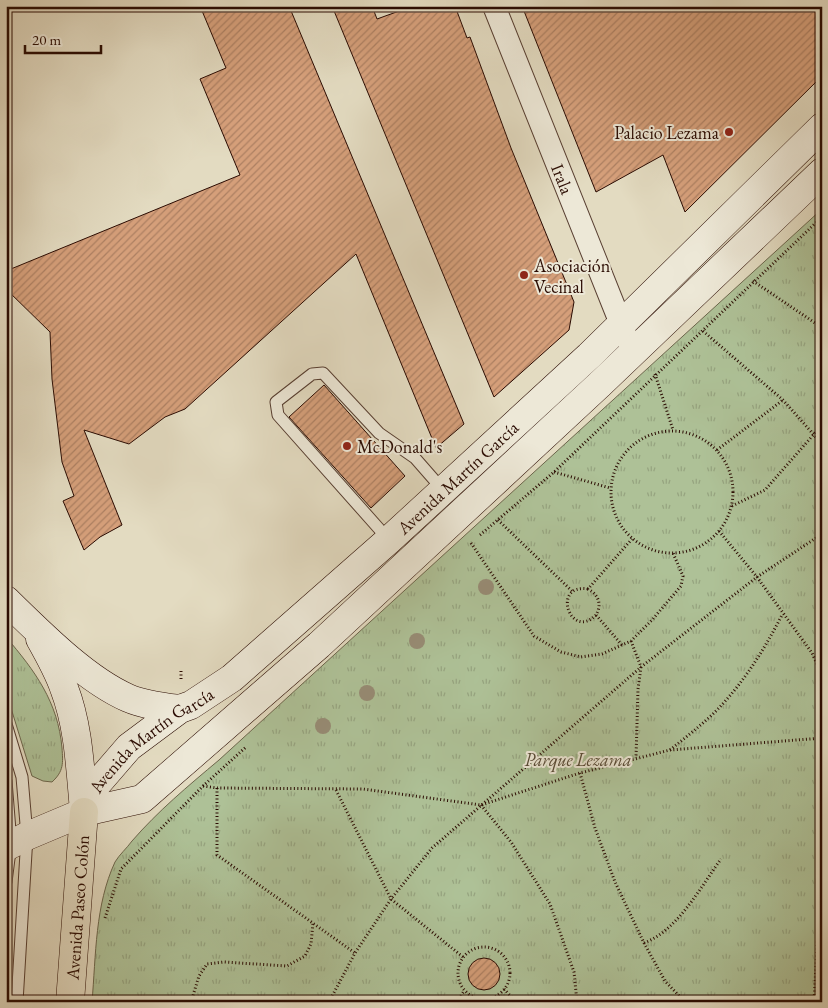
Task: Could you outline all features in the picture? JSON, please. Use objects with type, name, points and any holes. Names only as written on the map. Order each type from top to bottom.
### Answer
[{"type":"main road","name":"Avenida Martín García","points":[[84,812],[97,784],[129,747],[180,709],[191,705],[232,678],[389,540],[526,415],[822,127]]},
{"type":"main road","name":"Avenida Martín García","points":[[11,839],[84,812],[142,799],[187,757],[319,645],[633,352],[822,172]]},
{"type":"main road","points":[[6,600],[34,628],[103,685],[130,699],[180,709]]},
{"type":"main road","points":[[34,628],[64,687],[72,711],[77,740],[84,812]]},
{"type":"main road","name":"Avenida Paseo Colón","points":[[70,1002],[84,812]]},
{"type":"street","name":"Irala","points":[[494,6],[633,352]]},
{"type":"lane","points":[[389,540],[278,415],[276,402],[312,374],[323,373],[379,433],[414,458],[443,490]]},
{"type":"lane","points":[[6,615],[34,628]]},
{"type":"lane","points":[[6,724],[22,777],[11,839],[6,882]]},
{"type":"lane","points":[[6,781],[11,839],[17,1002]]},
{"type":"path","points":[[463,550],[554,472],[654,374],[703,331],[822,217]]},
{"type":"path","points":[[754,281],[818,325],[822,334]]},
{"type":"path","points":[[703,331],[783,400],[812,436],[822,444]]},
{"type":"path","points":[[654,374],[673,430]]},
{"type":"path","points":[[717,450],[783,400]]},
{"type":"path","points":[[732,506],[765,490],[822,425]]},
{"type":"path","points":[[673,430],[689,433],[704,440],[717,450],[728,466],[734,486],[732,506],[719,531],[706,543],[690,551],[673,553],[644,547],[632,539],[620,525],[612,507],[610,488],[614,470],[623,454],[637,441],[654,432],[673,430]]},
{"type":"path","points":[[554,472],[610,488]]},
{"type":"path","points":[[498,520],[573,592]]},
{"type":"path","points":[[719,531],[757,577],[782,616],[812,653],[822,675]]},
{"type":"path","points":[[329,1002],[355,953],[391,899],[432,848],[641,667],[757,577],[822,534]]},
{"type":"path","points":[[588,590],[632,539]]},
{"type":"path","points":[[471,543],[534,636],[561,652],[582,657],[602,654],[630,641],[681,586],[683,576],[673,553]]},
{"type":"path","points":[[588,590],[596,595],[599,600],[599,610],[596,615],[586,621],[572,617],[567,603],[573,592],[588,590]]},
{"type":"path","points":[[596,615],[622,646]]},
{"type":"path","points":[[670,750],[716,711],[742,682],[768,643],[782,616]]},
{"type":"path","points":[[630,641],[641,667],[638,689],[636,758]]},
{"type":"path","points":[[180,709],[181,671]]},
{"type":"path","points":[[203,786],[217,788],[363,789],[481,805],[580,773],[670,750],[822,738]]},
{"type":"path","points":[[76,921],[103,924],[121,870],[203,786],[254,740]]},
{"type":"path","points":[[187,757],[203,786]]},
{"type":"path","points":[[580,773],[596,828],[615,882],[644,943],[665,981],[686,1002]]},
{"type":"path","points":[[217,788],[217,855],[355,953]]},
{"type":"path","points":[[336,790],[391,899],[463,958]]},
{"type":"path","points":[[481,805],[510,842],[550,904],[574,972],[577,1002]]},
{"type":"path","points":[[644,943],[655,939],[680,915],[721,859]]},
{"type":"path","points":[[814,1002],[819,911]]},
{"type":"path","points":[[191,1002],[199,976],[208,964],[224,962],[287,966],[297,962],[305,956],[311,944],[313,924]]},
{"type":"path","points":[[484,947],[500,952],[509,966],[508,982],[504,989],[489,999],[480,999],[464,991],[458,974],[463,958],[476,948],[484,947]]},
{"type":"path","points":[[504,989],[516,1002]]},
{"type":"path","points":[[457,1002],[464,991]]},
{"type":"green space","name":"Parque Lezama","points":[[822,209],[822,1002],[92,1002],[100,913],[108,878],[117,859],[152,819]]},
{"type":"green space","points":[[6,637],[35,675],[56,716],[60,731],[62,762],[59,774],[52,782],[43,781],[32,776],[6,692]]},
{"type":"building","points":[[200,6],[289,6],[464,424],[436,448],[356,254],[185,409],[165,417],[129,444],[84,430],[122,525],[100,537],[84,550],[63,501],[74,496],[62,462],[52,379],[50,332],[6,289],[6,271],[240,175],[200,79],[226,68]]},
{"type":"building","points":[[332,6],[372,6],[377,19],[413,6],[455,6],[467,38],[470,37],[511,148],[574,302],[569,330],[494,397]]},
{"type":"building","points":[[522,6],[822,6],[822,76],[685,212],[663,155],[596,192]]},
{"type":"building","name":"McDonald's","points":[[324,385],[405,476],[371,508],[289,417]]},
{"type":"building","points":[[484,958],[496,962],[500,974],[496,986],[484,990],[472,986],[468,974],[472,962]]},
{"type":"place","name":"Palacio Lezama","points":[[729,132]]},
{"type":"place","name":"Asociación Vecinal","points":[[524,275]]},
{"type":"place","name":"McDonald's","points":[[347,446]]}]
